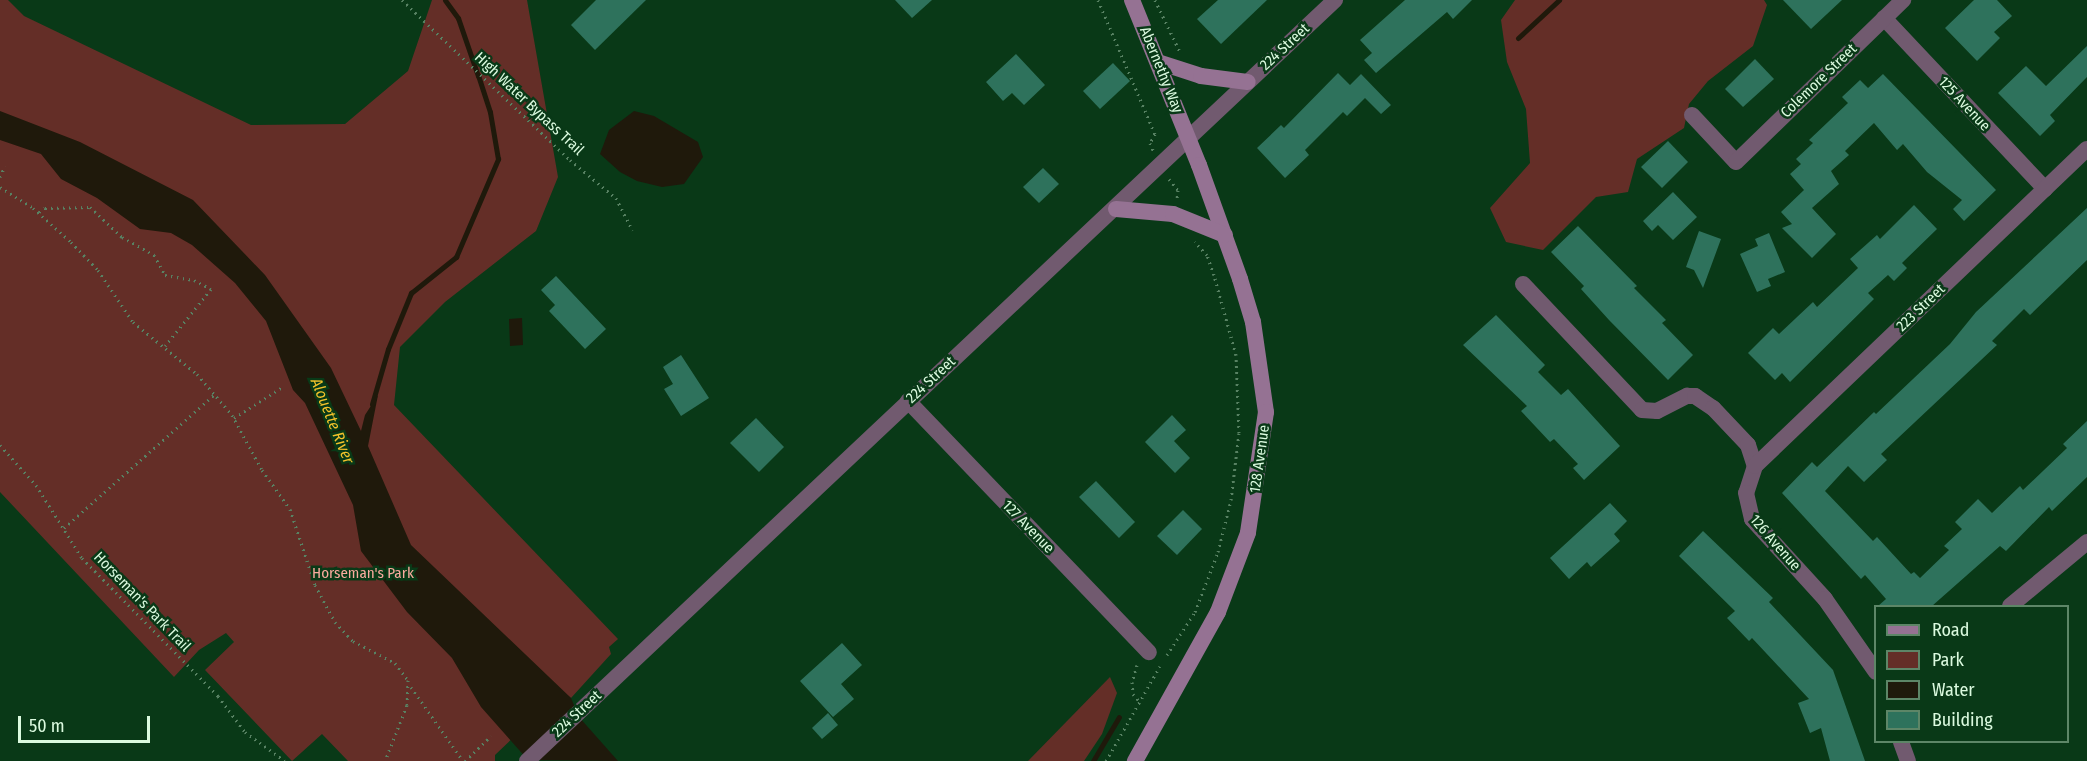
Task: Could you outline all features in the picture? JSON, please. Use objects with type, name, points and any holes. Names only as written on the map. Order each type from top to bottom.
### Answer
[{"type":"main road","name":"Abernethy Way","points":[[1132,0],[1188,141]]},
{"type":"main road","points":[[1158,62],[1201,76],[1248,82]]},
{"type":"main road","name":"128 Avenue","points":[[1135,761],[1218,612],[1248,533],[1260,472],[1266,412],[1253,322],[1225,235],[1188,141]]},
{"type":"main road","points":[[1116,209],[1173,214],[1225,235]]},
{"type":"street","name":"224 Street","points":[[527,761],[908,401],[1116,209],[1335,0]]},
{"type":"street","name":"Colemore Street","points":[[1692,115],[1736,162],[1903,0]]},
{"type":"street","name":"125 Avenue","points":[[1884,18],[2045,189]]},
{"type":"street","name":"223 Street","points":[[1755,466],[2087,149]]},
{"type":"street","points":[[1522,284],[1634,404],[1648,412],[1687,396],[1704,400],[1749,445],[1755,466]]},
{"type":"street","name":"127 Avenue","points":[[908,401],[1147,650]]},
{"type":"street","name":"126 Avenue","points":[[1755,466],[1746,493],[1752,519],[1825,598],[1874,671]]},
{"type":"street","points":[[2011,605],[2087,542]]},
{"type":"street","points":[[1902,743],[1908,761]]},
{"type":"path","name":"High Water Bypass Trail","points":[[402,0],[570,160],[616,198],[633,230]]},
{"type":"path","points":[[1098,0],[1155,134],[1150,143],[1153,148]]},
{"type":"path","points":[[1155,0],[1183,57]]},
{"type":"path","points":[[0,177],[5,166]]},
{"type":"path","points":[[1172,185],[1179,189],[1177,202]]},
{"type":"path","points":[[0,187],[39,212],[98,270],[133,322],[165,346],[214,394],[234,418],[249,449],[290,509],[315,585],[335,622],[353,641],[395,663],[464,761],[491,736]]},
{"type":"path","points":[[39,212],[45,208],[90,207],[122,237],[154,255],[165,275],[194,280],[211,289],[165,346]]},
{"type":"path","points":[[1106,761],[1195,612],[1218,552],[1231,500],[1239,433],[1236,355],[1226,314],[1207,255],[1186,237]]},
{"type":"path","points":[[234,418],[282,388]]},
{"type":"path","points":[[63,529],[214,394]]},
{"type":"path","name":"Horseman's Park Trail","points":[[0,445],[29,476],[82,558],[218,696],[245,732],[285,761]]},
{"type":"path","points":[[1140,702],[1133,694],[1132,682],[1147,650]]},
{"type":"path","points":[[385,761],[407,705],[410,686]]},
{"type":"green space","name":"Horseman's Park","points":[[0,0],[8,0],[24,16],[251,125],[345,124],[408,71],[432,0],[527,0],[558,177],[536,231],[445,302],[400,347],[394,405],[618,639],[609,647],[611,654],[571,698],[562,691],[495,755],[495,761],[348,761],[322,734],[292,761],[205,670],[234,642],[226,633],[199,650],[174,677],[0,492]]},
{"type":"green space","points":[[1515,0],[1764,0],[1767,5],[1753,46],[1708,81],[1689,104],[1684,128],[1637,159],[1628,192],[1596,197],[1543,250],[1506,242],[1490,208],[1530,163],[1526,109],[1507,62],[1501,20]]},
{"type":"green space","points":[[1110,677],[1117,693],[1102,734],[1084,761],[1028,761]]},
{"type":"water","name":"Alouette River","points":[[0,111],[80,142],[193,200],[265,275],[331,368],[361,431],[365,415],[378,395],[368,446],[411,545],[571,698],[579,717],[618,761],[528,760],[481,707],[452,658],[407,612],[361,551],[353,505],[305,403],[293,390],[266,321],[235,283],[192,245],[171,233],[140,229],[97,198],[61,179],[41,154],[0,140]]},
{"type":"water","points":[[634,111],[654,116],[698,142],[703,157],[684,184],[662,187],[637,181],[620,172],[600,154],[609,130]]},
{"type":"water","points":[[522,318],[523,345],[510,346],[509,319]]},
{"type":"building","points":[[596,0],[646,0],[595,50],[571,25]]},
{"type":"building","points":[[895,0],[932,0],[912,18]]},
{"type":"building","points":[[1218,0],[1267,0],[1221,44],[1197,19]]},
{"type":"building","points":[[1405,0],[1472,0],[1453,19],[1447,12],[1376,73],[1364,60],[1372,53],[1360,40]]},
{"type":"building","points":[[1783,0],[1842,0],[1811,29]]},
{"type":"building","points":[[1974,0],[1997,0],[2012,16],[1994,32],[2000,38],[1977,61],[1945,28]]},
{"type":"building","points":[[2087,46],[2087,77],[2050,115],[2055,121],[2040,136],[1998,93],[2026,66],[2046,86]]},
{"type":"building","points":[[1016,54],[1045,85],[1024,105],[1012,93],[1003,101],[986,82]]},
{"type":"building","points":[[1755,59],[1774,79],[1743,107],[1725,89]]},
{"type":"building","points":[[1113,63],[1130,81],[1100,109],[1083,91]]},
{"type":"building","points":[[1338,73],[1350,85],[1361,74],[1391,105],[1381,114],[1365,98],[1347,116],[1343,112],[1305,150],[1309,155],[1285,178],[1257,148],[1281,125],[1284,128]]},
{"type":"building","points":[[1883,74],[1996,190],[1964,221],[1953,209],[1962,200],[1927,172],[1903,144],[1897,150],[1874,123],[1845,151],[1849,155],[1831,171],[1839,184],[1812,208],[1836,234],[1812,258],[1782,228],[1792,224],[1781,212],[1804,190],[1790,174],[1801,164],[1796,159],[1813,143],[1809,140],[1848,103],[1842,97],[1860,80],[1868,88]]},
{"type":"building","points":[[1668,141],[1688,162],[1662,188],[1641,167]]},
{"type":"building","points":[[1043,168],[1059,184],[1039,203],[1023,187]]},
{"type":"building","points":[[1673,192],[1697,217],[1673,240],[1658,225],[1652,231],[1643,221]]},
{"type":"building","points":[[1914,205],[1937,229],[1902,263],[1907,268],[1894,281],[1888,275],[1868,293],[1874,299],[1790,382],[1782,373],[1775,380],[1748,353],[1773,328],[1779,334],[1813,302],[1817,307],[1858,268],[1850,259],[1877,235],[1880,239]]},
{"type":"building","points":[[2087,208],[2087,260],[2030,315],[2024,309],[1992,341],[1997,345],[1881,454],[1887,460],[1864,482],[1848,466],[1825,491],[1873,541],[1877,537],[1911,574],[1914,572],[1920,578],[1949,550],[1944,546],[1962,529],[1955,522],[1978,499],[1992,513],[2020,486],[2023,490],[2067,448],[2063,444],[2087,421],[2087,477],[2052,511],[2049,507],[2006,551],[2000,546],[1933,605],[1879,605],[1886,599],[1865,575],[1861,579],[1782,493],[1812,462],[1817,467],[1874,412],[1876,414],[1950,344],[1976,312]]},
{"type":"building","points":[[1578,226],[1637,286],[1634,288],[1666,320],[1662,323],[1693,355],[1668,380],[1609,320],[1581,289],[1584,286],[1551,252]]},
{"type":"building","points":[[1699,231],[1721,239],[1703,288],[1694,270],[1686,267]]},
{"type":"building","points":[[1769,233],[1785,272],[1768,279],[1771,286],[1757,292],[1740,254],[1758,246],[1755,239]]},
{"type":"building","points":[[556,276],[606,329],[585,349],[549,311],[555,305],[541,290]]},
{"type":"building","points":[[1496,315],[1545,365],[1538,372],[1561,395],[1568,389],[1620,446],[1584,480],[1573,468],[1578,464],[1554,439],[1550,442],[1521,411],[1527,406],[1463,345]]},
{"type":"building","points":[[681,355],[709,398],[681,416],[664,389],[673,384],[663,367]]},
{"type":"building","points":[[1172,415],[1186,430],[1174,441],[1190,458],[1175,473],[1145,442]]},
{"type":"building","points":[[756,418],[784,447],[759,472],[730,443]]},
{"type":"building","points":[[1096,481],[1135,522],[1119,538],[1079,497]]},
{"type":"building","points":[[1610,503],[1627,521],[1614,534],[1620,541],[1591,567],[1587,562],[1569,579],[1550,558]]},
{"type":"building","points":[[1183,510],[1202,529],[1177,555],[1157,536]]},
{"type":"building","points":[[1703,531],[1773,598],[1769,602],[1833,670],[1865,761],[1830,761],[1821,728],[1810,733],[1798,703],[1809,699],[1752,638],[1749,641],[1727,618],[1735,611],[1679,556]]},
{"type":"building","points":[[842,643],[862,665],[841,684],[854,699],[833,717],[800,681]]},
{"type":"building","points":[[828,713],[838,725],[822,739],[812,728]]},
{"type":"waterway","points":[[372,404],[388,349],[411,293],[456,257],[498,159],[490,112],[458,18],[445,0]]},
{"type":"waterway","points":[[1518,38],[1559,0]]},
{"type":"waterway","points":[[1093,761],[1119,717]]}]
